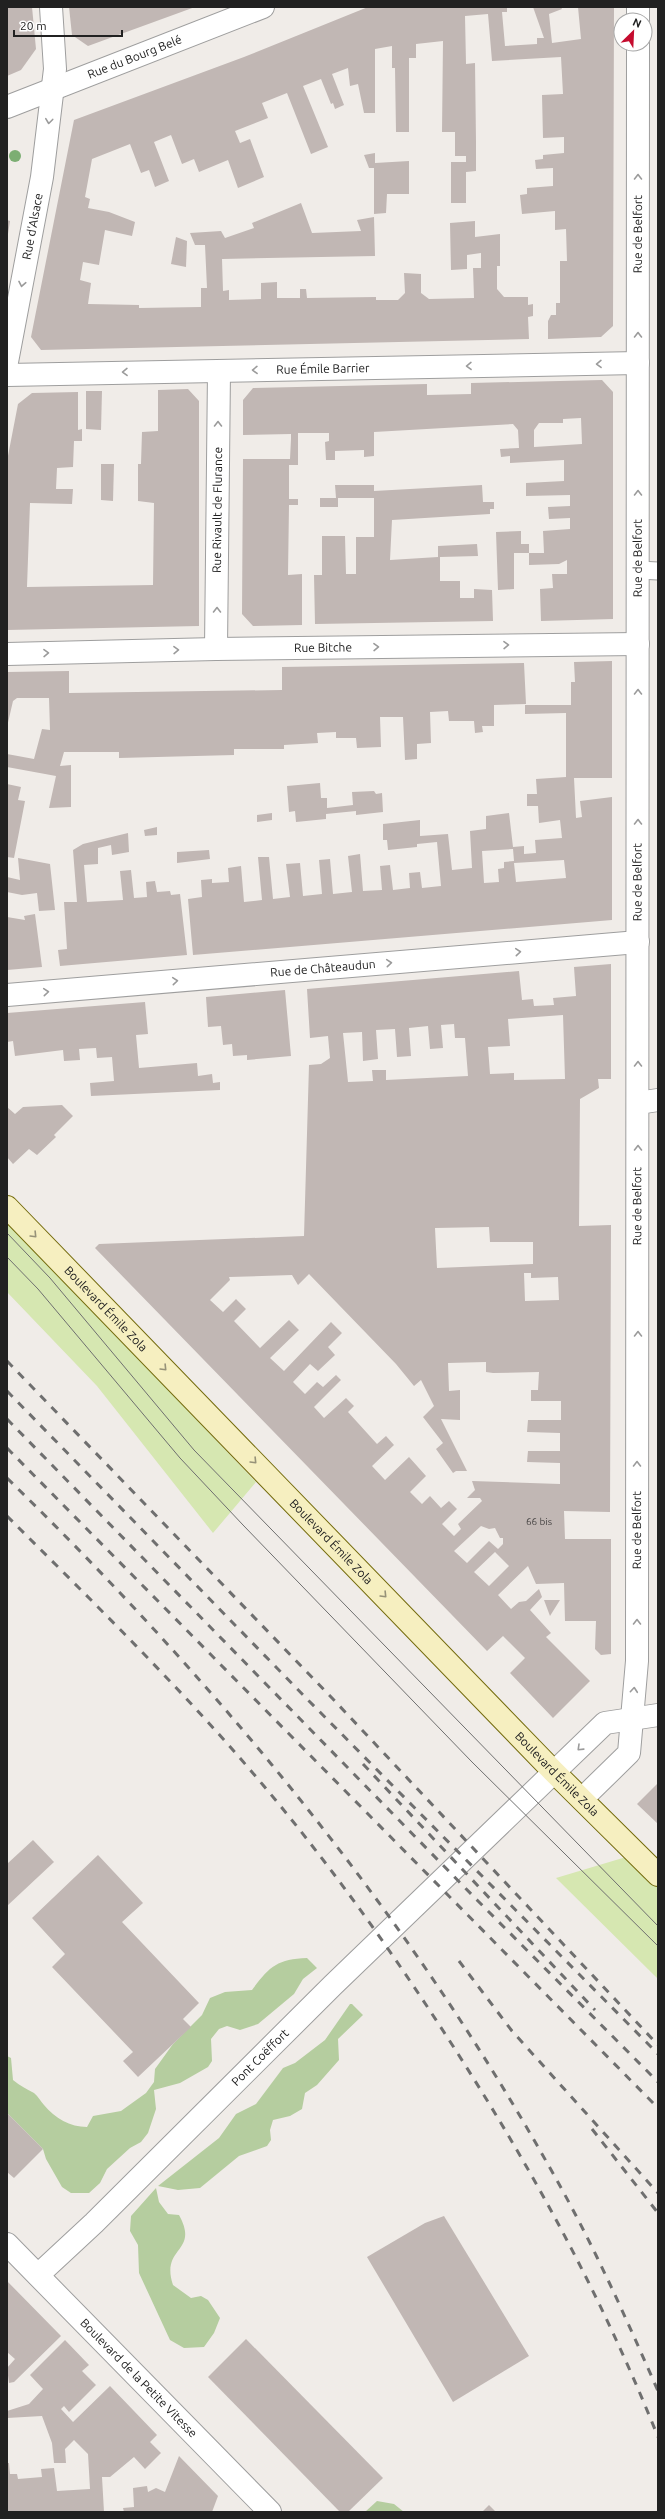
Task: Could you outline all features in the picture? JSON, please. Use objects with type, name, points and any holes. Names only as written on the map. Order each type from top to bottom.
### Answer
[{"type":"main road","name":"Boulevard Émile Zola","points":[[7,1207],[554,1772],[658,1875]]},
{"type":"street","name":"Rue d'Alsace","points":[[7,362],[42,177],[53,89],[55,69],[50,7]]},
{"type":"street","name":"Rue du Bourg Belé","points":[[7,107],[263,7]]},
{"type":"street","name":"Rue de Belfort","points":[[582,1799],[629,1753],[637,1661],[648,1101],[638,942],[638,644],[648,571],[638,363],[638,52]]},
{"type":"street","name":"Rue Émile Barrier","points":[[7,375],[638,363]]},
{"type":"street","name":"Rue Rivault de Flurance","points":[[216,649],[219,370]]},
{"type":"street","name":"Rue Bitche","points":[[7,654],[216,649],[638,644]]},
{"type":"street","name":"Rue de Châteaudun","points":[[7,995],[638,942]]},
{"type":"street","name":"Pont Coëffort","points":[[38,2276],[94,2223],[334,1985],[605,1723],[658,1715]]},
{"type":"street","name":"Boulevard de la Petite Vitesse","points":[[7,2244],[270,2512]]},
{"type":"green space","points":[[7,1221],[256,1482],[213,1533],[97,1386],[7,1292]]},
{"type":"green space","points":[[636,1854],[658,1875],[658,1979],[556,1878]]},
{"type":"green space","points":[[307,1958],[317,1968],[303,1979],[294,1994],[258,2024],[240,2030],[227,2026],[219,2029],[211,2039],[212,2061],[208,2067],[180,2083],[154,2090],[156,2109],[148,2133],[141,2142],[130,2148],[107,2169],[100,2183],[89,2193],[71,2193],[62,2187],[46,2159],[43,2149],[7,2113],[7,2056],[11,2058],[13,2080],[34,2093],[48,2110],[58,2118],[81,2127],[87,2127],[93,2116],[121,2111],[146,2093],[154,2082],[155,2069],[173,2044],[202,2015],[210,1998],[225,1992],[252,1990],[269,1970],[281,1962]]},
{"type":"green space","points":[[350,2004],[352,2004],[363,2015],[338,2039],[339,2060],[317,2085],[305,2093],[302,2109],[290,2116],[273,2120],[270,2130],[271,2140],[267,2146],[239,2156],[200,2188],[178,2190],[158,2186],[219,2138],[236,2114],[256,2104],[283,2068],[295,2063],[325,2040]]},
{"type":"green space","points":[[156,2188],[159,2202],[168,2214],[179,2215],[184,2227],[185,2236],[183,2244],[171,2263],[170,2272],[173,2285],[191,2298],[201,2296],[208,2300],[220,2318],[214,2333],[204,2347],[184,2348],[170,2340],[139,2273],[138,2245],[130,2231],[131,2216]]},
{"type":"green space","points":[[377,2501],[394,2504],[404,2512],[365,2512]]},
{"type":"building","points":[[7,7],[32,7],[36,49],[21,70],[7,76]]},
{"type":"building","points":[[69,7],[195,7],[88,46],[72,35]]},
{"type":"building","points":[[368,7],[507,7],[507,12],[502,12],[505,46],[537,44],[537,38],[544,38],[533,7],[561,7],[562,9],[549,14],[552,43],[581,39],[578,7],[614,7],[613,326],[601,337],[548,339],[548,321],[551,315],[556,315],[556,303],[560,303],[560,261],[567,261],[566,229],[555,230],[555,211],[522,214],[520,195],[527,194],[527,188],[553,186],[553,168],[536,169],[535,160],[543,159],[543,155],[564,153],[564,137],[543,138],[542,95],[563,94],[561,57],[492,61],[488,14],[465,16],[466,64],[475,63],[476,142],[476,171],[466,172],[466,203],[451,203],[451,162],[466,162],[466,156],[455,156],[455,132],[442,132],[443,41],[416,44],[416,58],[409,58],[409,132],[396,132],[395,68],[392,68],[392,46],[375,49],[375,113],[364,113],[358,84],[350,86],[348,68],[332,74],[344,105],[335,109],[333,103],[331,104],[321,79],[303,86],[328,147],[311,154],[287,93],[262,103],[268,118],[235,131],[240,143],[250,139],[264,177],[238,188],[228,160],[199,172],[194,159],[182,164],[171,135],[154,142],[169,181],[155,187],[149,170],[141,173],[130,144],[92,159],[85,197],[90,199],[88,208],[109,212],[135,222],[132,236],[105,230],[99,265],[83,262],[80,280],[91,283],[88,304],[139,305],[139,308],[201,307],[201,288],[207,288],[205,245],[195,245],[190,233],[221,231],[225,238],[254,228],[252,223],[301,203],[312,233],[361,231],[357,220],[374,217],[375,256],[222,259],[223,291],[229,290],[229,300],[261,299],[261,283],[277,282],[277,298],[300,298],[300,289],[306,289],[307,298],[376,297],[376,300],[398,300],[405,293],[404,273],[421,274],[421,293],[429,299],[474,298],[473,268],[481,268],[481,253],[467,255],[467,269],[451,270],[450,223],[475,221],[475,237],[500,234],[500,266],[497,266],[497,289],[504,297],[528,297],[528,305],[533,304],[533,316],[528,317],[529,339],[41,350],[31,337],[74,120],[244,57]]},
{"type":"building","points":[[375,153],[375,163],[409,161],[409,194],[387,194],[386,213],[374,214],[374,168],[369,168],[364,155]]},
{"type":"building","points":[[7,220],[10,221],[8,234],[7,234]]},
{"type":"building","points":[[176,237],[187,241],[186,267],[171,264]]},
{"type":"building","points":[[602,380],[613,392],[613,619],[541,621],[540,589],[553,588],[552,574],[567,574],[567,560],[559,564],[529,565],[529,553],[544,553],[543,531],[570,529],[570,518],[549,519],[548,507],[570,506],[570,495],[526,496],[526,483],[564,481],[564,460],[510,463],[510,456],[501,457],[500,449],[519,448],[518,430],[513,424],[374,432],[374,456],[364,457],[364,450],[335,451],[335,460],[326,460],[325,442],[329,441],[329,433],[298,433],[298,465],[289,465],[289,499],[298,499],[298,505],[289,505],[288,575],[302,574],[302,625],[253,626],[242,614],[243,459],[290,459],[291,434],[243,435],[243,400],[253,388],[427,384],[427,395],[471,394],[471,383]],"holes":[[[581,418],[582,444],[534,447],[534,430],[539,423],[563,423],[563,419]]]},
{"type":"building","points":[[188,389],[199,401],[199,626],[7,630],[7,461],[18,404],[32,393],[78,392],[78,430],[82,429],[82,441],[74,441],[73,467],[57,468],[56,489],[73,489],[72,504],[30,503],[27,587],[153,585],[154,503],[138,501],[138,464],[141,464],[142,432],[158,431],[158,390]]},
{"type":"building","points":[[86,391],[102,391],[101,430],[86,429]]},
{"type":"building","points":[[101,464],[114,464],[113,501],[101,500]]},
{"type":"building","points":[[335,485],[374,485],[374,491],[482,485],[483,502],[494,502],[494,509],[490,509],[490,514],[392,520],[390,560],[438,557],[438,546],[477,544],[478,556],[440,557],[440,581],[460,581],[460,598],[474,598],[474,589],[492,590],[493,621],[315,624],[314,575],[322,575],[322,536],[345,536],[346,574],[356,574],[356,537],[374,537],[374,498],[338,498],[338,507],[320,507],[320,498],[336,498]]},
{"type":"building","points":[[521,531],[521,544],[529,544],[529,553],[514,553],[514,589],[498,590],[496,532]]},
{"type":"building","points":[[612,661],[612,778],[574,778],[576,818],[582,817],[580,801],[612,797],[612,920],[193,955],[188,899],[202,897],[201,880],[212,879],[212,883],[229,882],[228,868],[241,866],[244,902],[262,900],[258,857],[269,857],[273,899],[290,897],[286,864],[300,863],[303,896],[322,894],[319,860],[330,859],[333,894],[352,892],[348,856],[360,854],[363,891],[382,890],[380,866],[390,865],[393,890],[410,888],[409,873],[420,872],[422,888],[441,886],[437,842],[417,844],[417,847],[388,850],[387,840],[383,840],[383,824],[420,820],[420,836],[448,834],[452,870],[472,868],[470,831],[486,829],[486,816],[509,813],[513,847],[524,846],[524,854],[536,853],[535,840],[562,838],[560,820],[539,823],[538,806],[527,806],[527,794],[537,794],[536,779],[566,777],[566,713],[525,714],[525,705],[571,705],[571,682],[575,682],[574,662]],"holes":[[[513,849],[514,861],[504,862],[504,868],[498,869],[499,882],[484,883],[482,851]],[[564,860],[566,878],[516,882],[514,863]]]},
{"type":"building","points":[[524,663],[526,704],[494,705],[494,726],[482,726],[483,732],[475,733],[474,721],[449,721],[448,711],[430,712],[431,743],[417,744],[417,759],[405,760],[403,717],[380,717],[381,747],[357,748],[356,738],[336,738],[336,732],[317,733],[318,743],[284,745],[284,749],[234,749],[234,755],[119,758],[119,752],[64,752],[60,766],[71,765],[71,807],[49,808],[56,776],[7,767],[7,754],[34,759],[42,729],[50,730],[49,698],[17,698],[13,701],[7,727],[7,672],[69,671],[69,693],[282,690],[282,667]]},
{"type":"building","points":[[320,783],[321,798],[327,798],[327,808],[353,805],[352,792],[374,791],[376,794],[382,793],[383,812],[356,815],[356,811],[326,814],[326,819],[296,822],[295,811],[289,812],[287,786]]},
{"type":"building","points":[[7,784],[21,787],[18,800],[25,801],[14,858],[7,857]]},
{"type":"building","points":[[272,813],[272,820],[257,822],[257,815]]},
{"type":"building","points":[[157,827],[157,835],[145,836],[144,830]]},
{"type":"building","points":[[128,833],[129,852],[112,855],[111,845],[98,848],[98,864],[84,865],[87,902],[123,900],[120,871],[131,870],[134,898],[147,897],[146,882],[155,881],[157,892],[170,891],[171,895],[180,894],[187,955],[60,966],[58,950],[67,949],[64,902],[77,902],[73,850],[83,844]]},
{"type":"building","points":[[209,850],[210,859],[177,863],[177,852]]},
{"type":"building","points":[[18,858],[50,864],[55,910],[39,911],[37,893],[22,895],[7,892],[7,877],[20,880]]},
{"type":"building","points":[[35,914],[42,967],[7,970],[7,917],[25,920],[24,916]]},
{"type":"building","points":[[611,964],[611,1079],[598,1079],[599,1088],[580,1099],[579,1226],[611,1225],[610,1512],[564,1511],[565,1539],[611,1539],[611,1654],[601,1655],[595,1649],[596,1621],[565,1621],[564,1583],[536,1584],[528,1566],[498,1595],[511,1609],[519,1602],[526,1601],[539,1589],[542,1597],[530,1610],[551,1633],[546,1637],[590,1681],[553,1718],[510,1673],[525,1658],[503,1636],[487,1651],[95,1248],[99,1244],[304,1236],[309,1065],[321,1064],[330,1058],[328,1036],[310,1038],[307,989],[519,971],[522,1000],[533,999],[534,1006],[554,1005],[553,998],[576,996],[574,967]],"holes":[[[563,1015],[565,1079],[514,1080],[514,1073],[490,1074],[488,1047],[510,1046],[508,1019]],[[454,1024],[455,1038],[465,1038],[468,1076],[386,1080],[386,1070],[372,1070],[373,1081],[348,1082],[343,1033],[362,1032],[363,1061],[378,1059],[376,1030],[395,1029],[397,1057],[411,1056],[409,1028],[428,1026],[430,1049],[443,1048],[441,1025]],[[489,1227],[490,1242],[533,1242],[533,1264],[437,1268],[435,1228]],[[524,1273],[531,1273],[531,1278],[558,1277],[559,1300],[525,1301]],[[309,1274],[396,1364],[414,1386],[421,1380],[434,1406],[423,1417],[443,1443],[436,1449],[453,1473],[456,1471],[467,1471],[441,1419],[460,1420],[460,1390],[449,1391],[448,1363],[486,1362],[486,1372],[493,1373],[539,1372],[538,1390],[531,1390],[531,1401],[561,1401],[561,1420],[528,1420],[527,1432],[560,1433],[560,1451],[528,1451],[527,1462],[560,1463],[560,1484],[472,1481],[475,1490],[467,1498],[480,1498],[482,1501],[458,1524],[461,1529],[454,1536],[442,1524],[457,1509],[449,1501],[441,1508],[430,1496],[422,1504],[410,1492],[426,1476],[409,1457],[385,1480],[372,1466],[394,1445],[386,1436],[377,1444],[348,1412],[354,1406],[346,1398],[324,1418],[314,1407],[341,1380],[336,1375],[323,1387],[317,1382],[305,1394],[293,1382],[310,1364],[318,1371],[335,1355],[328,1347],[342,1333],[331,1322],[284,1371],[270,1358],[299,1330],[289,1320],[260,1348],[234,1321],[246,1309],[236,1299],[223,1312],[210,1300],[230,1280],[229,1277],[292,1275],[298,1285]],[[481,1526],[489,1529],[495,1528],[500,1538],[503,1538],[503,1544],[498,1549],[489,1541],[467,1563],[454,1551]],[[495,1552],[509,1566],[489,1586],[474,1572]]]},
{"type":"building","points":[[285,990],[291,1056],[247,1060],[247,1055],[233,1056],[232,1044],[223,1045],[221,1026],[208,1027],[206,997]]},
{"type":"building","points":[[145,1002],[148,1034],[136,1035],[139,1068],[197,1063],[198,1076],[212,1074],[213,1083],[220,1082],[220,1090],[91,1096],[90,1083],[114,1081],[112,1057],[97,1058],[96,1048],[79,1049],[80,1060],[64,1061],[63,1050],[15,1056],[13,1041],[7,1042],[7,1013]]},
{"type":"building","points":[[62,1105],[73,1116],[54,1135],[56,1137],[37,1155],[29,1149],[13,1164],[7,1157],[7,1107],[15,1114],[23,1107]]},
{"type":"building","points":[[544,1600],[560,1600],[550,1616]]},
{"type":"building","points":[[658,1783],[658,1824],[637,1804]]},
{"type":"building","points":[[33,1840],[54,1862],[7,1906],[7,1864]]},
{"type":"building","points":[[98,1855],[143,1903],[122,1922],[199,2003],[183,2019],[191,2027],[138,2077],[123,2061],[133,2052],[52,1967],[65,1954],[32,1918]]},
{"type":"building","points":[[7,2113],[43,2149],[14,2178],[7,2172]]},
{"type":"building","points":[[444,2216],[529,2356],[453,2402],[367,2257],[425,2223]]},
{"type":"building","points":[[7,2281],[61,2336],[14,2382],[9,2383],[7,2368],[15,2359],[7,2352]]},
{"type":"building","points":[[246,2339],[383,2478],[348,2512],[340,2512],[208,2377]]},
{"type":"building","points":[[65,2340],[89,2365],[82,2371],[96,2385],[69,2412],[64,2406],[61,2409],[73,2422],[110,2386],[157,2435],[150,2442],[161,2453],[145,2469],[134,2457],[110,2477],[102,2477],[104,2512],[7,2512],[7,2463],[9,2463],[10,2474],[17,2474],[18,2479],[42,2477],[41,2469],[54,2468],[57,2491],[90,2489],[88,2454],[74,2440],[65,2449],[66,2463],[54,2463],[52,2443],[42,2416],[7,2418],[7,2411],[29,2404],[43,2389],[30,2375]]},
{"type":"building","points":[[179,2456],[218,2496],[212,2512],[124,2512],[123,2508],[134,2507],[133,2488],[147,2486],[148,2492],[156,2488],[165,2492]]},
{"type":"building","points":[[489,2505],[496,2512],[482,2512]]},
{"type":"tram line","points":[[7,1233],[50,1278],[194,1450],[658,1926]]},
{"type":"tram line","points":[[7,1257],[38,1289],[180,1458],[243,1525],[472,1762],[658,1946]]},
{"type":"railway","points":[[7,1361],[332,1698],[658,2045]]},
{"type":"railway","points":[[7,1391],[310,1702],[658,2054]]},
{"type":"railway","points":[[7,1419],[477,1900],[658,2082]]},
{"type":"railway","points":[[7,1448],[658,2108]]},
{"type":"railway","points":[[7,1478],[86,1557],[162,1638],[236,1722],[306,1808],[374,1896],[438,1987],[499,2081],[555,2177],[622,2309],[658,2391]]},
{"type":"railway","points":[[7,1516],[138,1648],[233,1750],[289,1816],[338,1879],[384,1943],[451,2043],[510,2138],[538,2187],[590,2284],[614,2334],[658,2437]]},
{"type":"railway","points":[[363,1764],[595,2010]]},
{"type":"railway","points":[[459,1961],[512,2031],[658,2193]]},
{"type":"railway","points":[[592,2129],[658,2213]]}]
